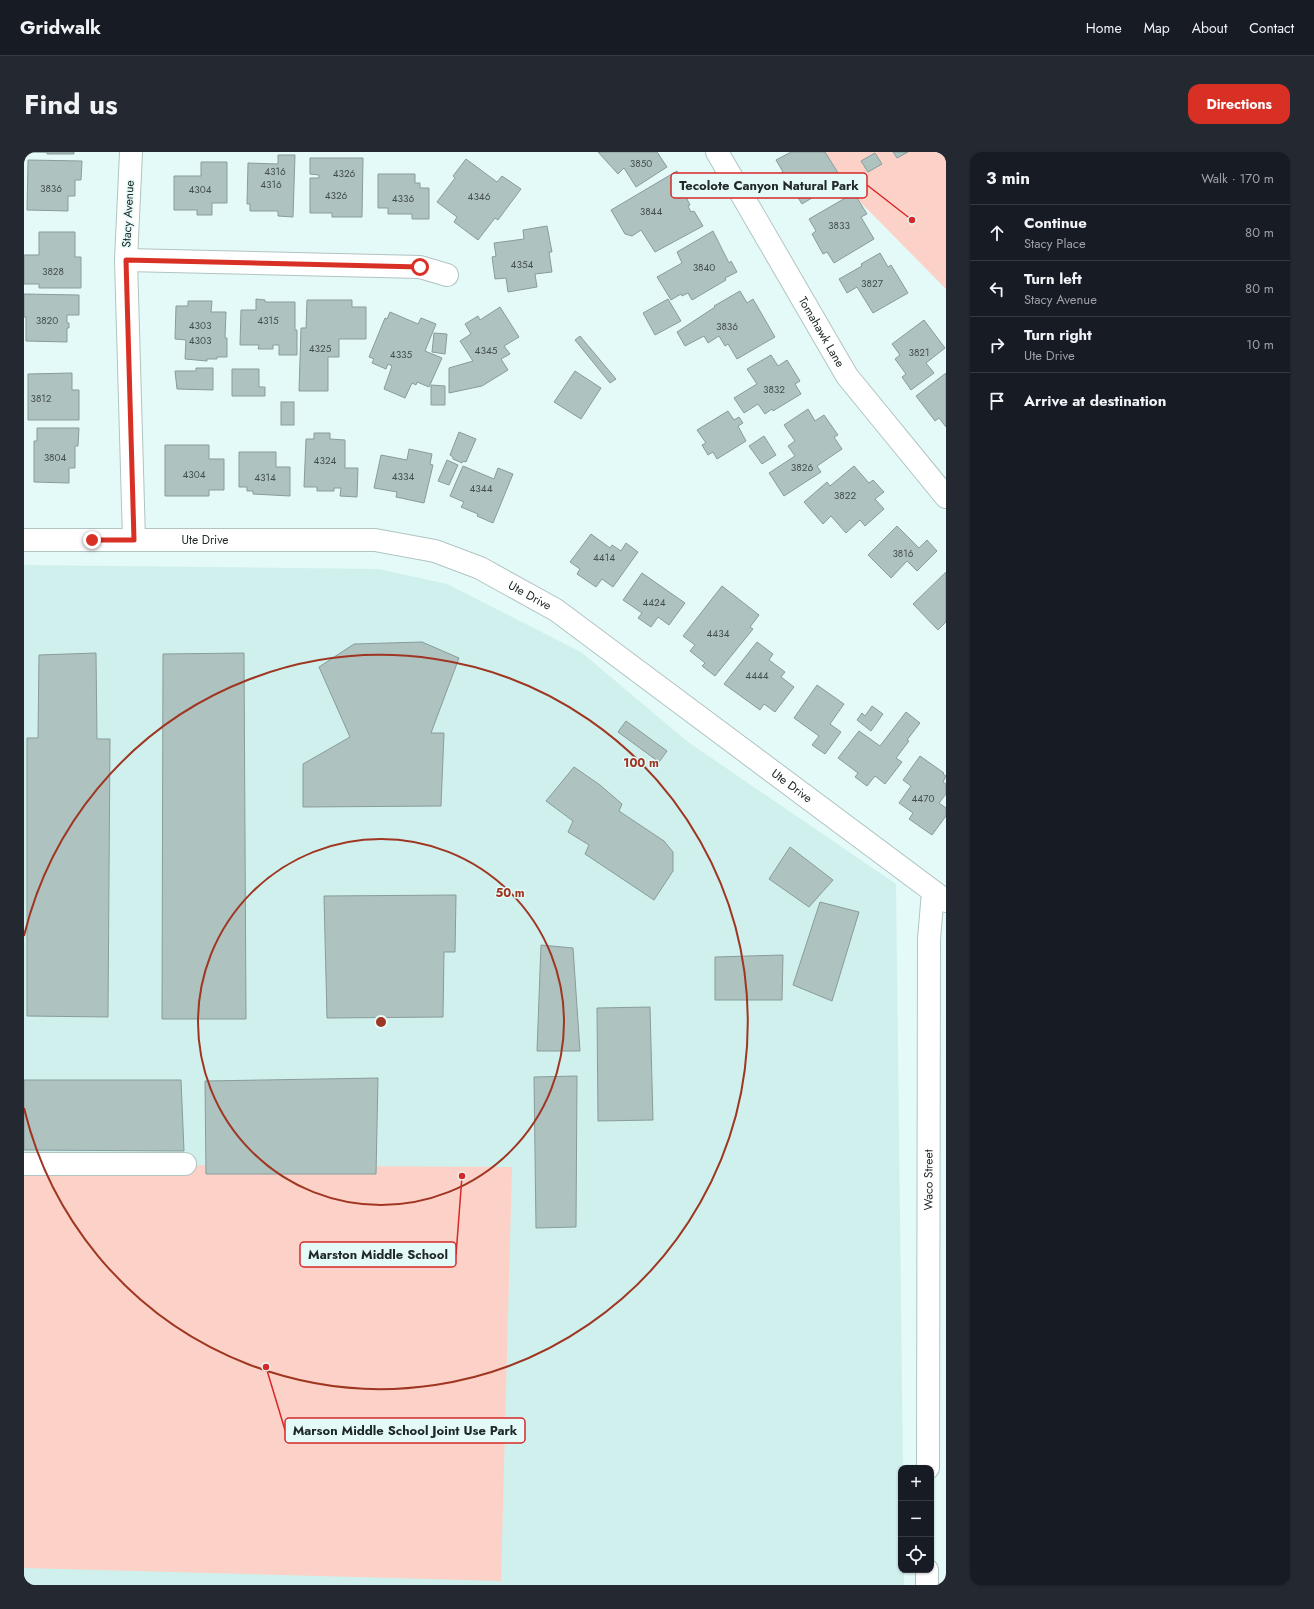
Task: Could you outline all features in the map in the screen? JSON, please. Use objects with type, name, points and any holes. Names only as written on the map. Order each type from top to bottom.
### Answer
[{"type":"street","name":"Stacy Avenue","points":[[131,152],[126,260],[134,540]]},
{"type":"street","name":"Tomahawk Lane","points":[[717,152],[847,376],[946,497]]},
{"type":"street","points":[[126,260],[420,267],[448,275]]},
{"type":"street","name":"Ute Drive","points":[[24,540],[375,540],[435,550],[480,568],[556,610],[940,896]]},
{"type":"street","name":"Waco Street","points":[[928,1465],[929,939],[940,896]]},
{"type":"street","points":[[24,1164],[185,1164]]},
{"type":"street","points":[[927,1573],[927,1585]]},
{"type":"shaded area","points":[[811,152],[946,152],[946,289]]},
{"type":"shaded area","points":[[24,565],[379,569],[447,584],[581,652],[688,742],[896,884],[903,1465],[898,1465],[898,1573],[904,1573],[904,1585],[24,1585]]},
{"type":"shaded area","points":[[24,1164],[512,1167],[501,1581],[24,1568]]},
{"type":"building","points":[[47,152],[74,152],[74,154],[47,154]]},
{"type":"building","points":[[598,152],[657,152],[667,167],[636,187],[624,168],[618,174]]},
{"type":"building","points":[[791,152],[825,152],[840,176],[828,183],[830,187],[802,204],[795,193],[791,196],[778,175],[783,172],[776,160]]},
{"type":"building","points":[[893,152],[908,152],[897,158]]},
{"type":"building","points":[[875,153],[882,164],[868,172],[861,161]]},
{"type":"building","points":[[278,155],[295,155],[293,217],[278,216],[278,211],[250,211],[250,204],[247,204],[248,163],[278,164]]},
{"type":"building","points":[[310,158],[363,158],[362,217],[332,217],[332,213],[310,213],[310,178],[319,178],[319,175],[310,174]]},
{"type":"building","points":[[466,159],[497,182],[502,176],[521,189],[498,220],[495,218],[478,240],[454,222],[457,217],[437,202],[455,178],[453,176]]},
{"type":"building","points":[[28,160],[82,161],[81,180],[75,180],[75,196],[68,196],[68,211],[27,210]]},
{"type":"building","points":[[201,162],[227,162],[227,203],[212,203],[212,215],[197,215],[197,210],[174,210],[174,176],[201,176]]},
{"type":"building","points":[[677,171],[686,187],[679,191],[682,197],[685,195],[690,205],[688,206],[691,212],[694,211],[703,226],[655,252],[641,230],[632,236],[625,234],[611,210]]},
{"type":"building","points":[[378,174],[415,174],[415,183],[420,183],[420,188],[429,188],[429,219],[412,219],[412,214],[388,214],[388,208],[378,208]]},
{"type":"building","points":[[854,193],[867,214],[861,217],[874,239],[834,263],[827,252],[823,254],[812,234],[816,231],[809,219]]},
{"type":"building","points":[[547,226],[552,252],[549,252],[552,272],[535,274],[537,287],[508,292],[506,278],[495,279],[492,257],[496,256],[494,243],[524,239],[523,230]]},
{"type":"building","points":[[713,231],[729,263],[731,261],[737,272],[725,278],[726,280],[692,300],[688,293],[682,296],[681,294],[671,300],[657,277],[682,263],[677,252]]},
{"type":"building","points":[[39,232],[75,232],[75,257],[81,257],[81,288],[39,288],[39,284],[24,284],[24,255],[39,255]]},
{"type":"building","points":[[880,253],[888,267],[891,265],[908,293],[873,313],[857,287],[847,293],[839,279],[862,266],[861,264]]},
{"type":"building","points":[[740,291],[747,303],[753,299],[775,337],[737,359],[728,344],[725,346],[719,336],[708,343],[704,336],[685,346],[677,332],[715,307],[714,306]]},
{"type":"building","points":[[24,294],[79,295],[79,315],[67,315],[67,323],[69,323],[69,328],[67,328],[67,342],[26,341]]},
{"type":"building","points":[[256,299],[265,300],[265,302],[295,302],[297,355],[279,355],[279,345],[273,345],[273,349],[258,349],[259,345],[240,345],[241,310],[256,310]]},
{"type":"building","points":[[668,299],[681,321],[655,335],[643,313]]},
{"type":"building","points":[[307,300],[352,300],[352,307],[366,307],[366,339],[339,339],[339,357],[328,357],[328,391],[299,391],[301,328],[306,328]]},
{"type":"building","points":[[188,301],[212,301],[211,312],[226,312],[225,338],[227,338],[227,357],[207,359],[207,361],[185,359],[186,340],[175,339],[176,306],[188,306]]},
{"type":"building","points":[[500,307],[519,337],[504,346],[510,354],[501,359],[508,370],[482,386],[449,393],[449,368],[473,361],[460,341],[471,334],[465,324],[478,316],[480,320]]},
{"type":"building","points":[[390,312],[418,324],[421,318],[436,324],[425,351],[442,358],[429,387],[417,382],[416,385],[412,383],[405,398],[384,389],[392,366],[388,364],[386,369],[372,363],[374,359],[369,357],[385,318],[387,319]]},
{"type":"building","points":[[924,320],[945,348],[926,363],[934,373],[911,390],[902,377],[906,374],[895,359],[900,355],[892,344]]},
{"type":"building","points":[[434,333],[447,334],[445,354],[432,352]]},
{"type":"building","points":[[580,336],[616,379],[610,383],[575,340]]},
{"type":"building","points":[[771,355],[778,366],[787,360],[800,381],[795,384],[801,394],[773,411],[772,409],[765,414],[758,404],[744,413],[734,398],[757,384],[747,369]]},
{"type":"building","points":[[196,368],[213,368],[213,390],[177,389],[175,371],[196,371]]},
{"type":"building","points":[[232,369],[259,369],[259,387],[265,387],[265,396],[232,396]]},
{"type":"building","points":[[575,371],[601,388],[581,419],[554,402]]},
{"type":"building","points":[[72,373],[72,390],[79,390],[79,420],[28,420],[28,374]]},
{"type":"building","points":[[946,373],[946,427],[939,418],[935,421],[916,396]]},
{"type":"building","points":[[431,385],[445,386],[445,405],[431,405]]},
{"type":"building","points":[[281,402],[294,402],[294,425],[281,425]]},
{"type":"building","points":[[808,409],[815,421],[824,415],[838,435],[834,437],[842,449],[817,466],[821,472],[784,496],[769,473],[795,456],[788,446],[795,441],[784,425]]},
{"type":"building","points":[[728,411],[734,420],[739,417],[743,423],[738,426],[746,441],[717,459],[713,452],[708,455],[702,445],[706,443],[697,430]]},
{"type":"building","points":[[37,428],[79,428],[78,446],[75,446],[75,468],[69,468],[69,483],[34,482],[34,441],[37,441]]},
{"type":"building","points":[[459,432],[476,439],[466,462],[463,461],[462,463],[453,459],[450,455]]},
{"type":"building","points":[[314,433],[330,433],[330,439],[345,440],[345,468],[358,468],[357,497],[340,496],[341,488],[334,488],[334,491],[317,491],[317,487],[304,487],[306,439],[314,439]]},
{"type":"building","points":[[764,436],[776,455],[762,464],[749,446]]},
{"type":"building","points":[[165,445],[209,445],[209,459],[224,459],[224,490],[209,490],[209,496],[165,496]]},
{"type":"building","points":[[409,449],[432,454],[430,464],[433,465],[424,503],[396,497],[397,492],[374,488],[381,455],[407,460]]},
{"type":"building","points":[[239,452],[276,452],[276,467],[290,467],[290,496],[253,494],[253,491],[247,491],[247,487],[239,487]]},
{"type":"building","points":[[447,460],[458,465],[449,485],[438,481]]},
{"type":"building","points":[[463,466],[494,479],[498,468],[513,474],[493,523],[477,516],[478,514],[461,507],[464,502],[450,496]]},
{"type":"building","points":[[854,466],[869,483],[873,480],[884,492],[875,499],[884,509],[865,526],[860,520],[846,533],[831,516],[823,524],[804,502],[827,482],[830,486]]},
{"type":"building","points":[[897,526],[919,548],[927,540],[937,551],[917,571],[907,561],[891,578],[868,555]]},
{"type":"building","points":[[591,534],[610,548],[612,545],[621,551],[626,543],[638,552],[613,587],[602,579],[596,587],[577,574],[580,569],[570,562]]},
{"type":"building","points":[[946,572],[946,622],[938,630],[913,604]]},
{"type":"building","points":[[642,573],[685,603],[669,625],[658,617],[651,627],[638,618],[642,613],[623,600]]},
{"type":"building","points":[[722,586],[759,615],[750,627],[753,629],[715,676],[702,666],[705,663],[690,651],[695,645],[683,636]]},
{"type":"building","points":[[422,642],[459,658],[431,733],[444,733],[441,806],[303,807],[303,764],[350,737],[319,667],[354,644]]},
{"type":"building","points":[[757,642],[773,654],[769,660],[785,672],[781,677],[794,687],[775,712],[764,704],[760,710],[724,684]]},
{"type":"building","points":[[96,653],[97,739],[110,739],[108,1017],[27,1016],[27,738],[38,738],[39,655]]},
{"type":"building","points":[[244,653],[246,1019],[162,1019],[163,654]]},
{"type":"building","points":[[817,685],[844,704],[830,724],[841,732],[825,754],[812,745],[819,736],[794,718]]},
{"type":"building","points":[[872,706],[883,714],[871,731],[857,720],[862,713],[865,716]]},
{"type":"building","points":[[906,712],[920,723],[896,758],[902,762],[885,784],[875,776],[867,786],[855,777],[858,773],[838,758],[859,731],[880,746]]},
{"type":"building","points":[[626,721],[667,751],[659,762],[618,732]]},
{"type":"building","points":[[920,756],[946,776],[943,782],[946,784],[946,794],[939,803],[946,808],[946,816],[932,835],[909,819],[913,813],[899,803],[911,786],[903,780]]},
{"type":"building","points":[[574,767],[600,785],[622,804],[619,811],[664,841],[673,852],[673,871],[654,900],[585,854],[589,845],[568,832],[573,821],[546,801]]},
{"type":"building","points":[[790,847],[833,880],[809,907],[769,879]]},
{"type":"building","points":[[456,895],[455,952],[444,952],[443,1017],[327,1018],[324,896]]},
{"type":"building","points":[[820,902],[859,912],[832,1001],[793,985]]},
{"type":"building","points":[[541,945],[573,948],[580,1051],[537,1051]]},
{"type":"building","points":[[783,955],[782,1000],[715,1000],[715,957]]},
{"type":"building","points":[[650,1007],[653,1120],[598,1121],[597,1008]]},
{"type":"building","points":[[577,1076],[576,1227],[536,1228],[534,1077]]},
{"type":"building","points":[[378,1078],[376,1174],[206,1174],[205,1081]]},
{"type":"building","points":[[24,1080],[181,1080],[184,1151],[24,1150]]},
{"type":"place","name":"Tecolote Canyon Natural Park","points":[[912,220]]},
{"type":"place","name":"Marston Middle School","points":[[462,1176]]},
{"type":"place","name":"Marson Middle School Joint Use Park","points":[[266,1367]]},
{"type":"route","points":[[92,540],[134,540],[126,260],[420,267]]}]
